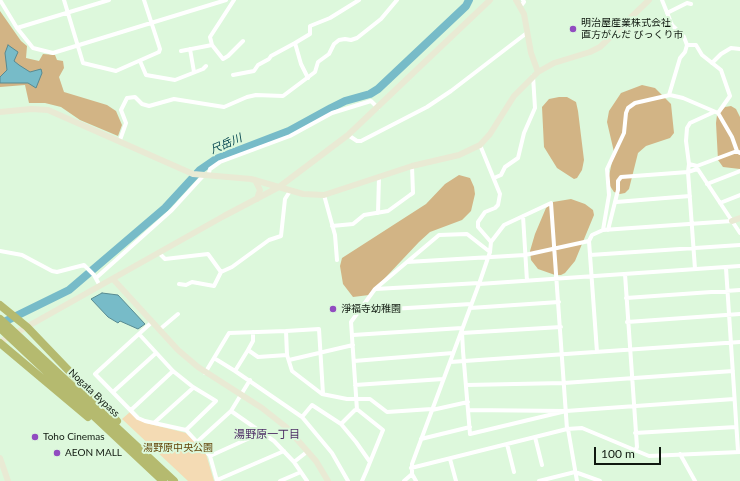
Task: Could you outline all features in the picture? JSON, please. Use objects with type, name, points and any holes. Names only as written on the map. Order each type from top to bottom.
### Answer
[{"type":"highway","points":[[0,305],[27,327],[127,432],[143,452]]},
{"type":"highway","name":"Nogata Bypass","points":[[0,319],[19,342],[147,465],[165,479]]},
{"type":"highway","name":"Nogata Bypass","points":[[0,328],[19,342],[143,452],[165,479]]},
{"type":"highway","points":[[0,342],[147,465]]},
{"type":"highway","points":[[165,479],[175,481]]},
{"type":"street","points":[[64,0],[83,63],[116,71],[159,52],[160,49],[144,0]]},
{"type":"street","points":[[17,28],[109,0]]},
{"type":"street","points":[[1,3],[17,28],[33,48],[53,53],[152,24],[226,0]]},
{"type":"street","points":[[234,0],[210,37],[212,45],[223,59],[243,41]]},
{"type":"street","points":[[233,75],[254,72],[258,65],[269,59],[271,56],[310,34],[310,26],[330,18],[358,0]]},
{"type":"street","points":[[120,140],[126,123],[121,110],[127,98],[132,96],[142,104],[149,106],[174,99],[224,107],[246,97],[256,95],[283,96],[315,72],[318,62],[329,54],[334,44],[339,40],[351,40],[357,38],[381,19],[397,0]]},
{"type":"street","points":[[0,342],[278,187],[348,135],[490,0]]},
{"type":"street","points":[[494,178],[501,175],[505,167],[518,158],[524,133],[535,108],[536,74],[528,32],[520,7],[516,0]]},
{"type":"street","points":[[520,7],[524,2],[523,0]]},
{"type":"street","points":[[0,112],[31,109],[48,110],[120,140],[193,174],[231,176],[255,180],[312,196],[324,195],[412,166],[460,155],[480,145],[490,134],[514,96],[536,74],[554,62],[590,52],[600,47],[649,0]]},
{"type":"street","points":[[662,0],[672,25],[686,39],[687,45],[685,52],[680,58],[669,96]]},
{"type":"street","points":[[667,14],[687,3],[691,4]]},
{"type":"street","points":[[348,135],[357,141],[361,141],[427,107],[451,91],[528,32]]},
{"type":"street","points":[[295,43],[301,64],[308,78]]},
{"type":"street","points":[[181,51],[212,45]]},
{"type":"street","points":[[687,45],[696,45],[702,56],[721,70],[725,84],[730,93],[728,100],[716,113],[690,123],[688,128],[686,141],[689,164],[688,172],[695,269]]},
{"type":"street","points":[[712,63],[721,54],[731,48],[740,49]]},
{"type":"street","points":[[190,49],[194,72]]},
{"type":"street","points":[[140,61],[146,75],[175,80],[204,69],[206,66]]},
{"type":"street","points":[[603,230],[609,195],[607,169],[624,133],[628,108],[635,103],[669,96],[683,98],[716,113],[732,137],[738,152],[688,172],[621,177],[618,181],[616,202],[608,230]]},
{"type":"street","points":[[96,278],[172,210],[210,169],[220,162],[290,136],[338,110],[372,101],[378,108]]},
{"type":"street","points":[[480,145],[500,194],[498,205],[495,208],[485,212],[478,222],[478,227],[491,242]]},
{"type":"street","points":[[689,164],[697,168],[740,233]]},
{"type":"street","points":[[332,226],[354,224],[364,215],[378,213],[392,208],[413,193],[412,166]]},
{"type":"street","points":[[707,184],[740,171]]},
{"type":"street","points":[[378,213],[379,177]]},
{"type":"street","points":[[255,180],[260,190],[257,199]]},
{"type":"street","points":[[178,284],[186,285],[192,282],[214,286],[221,272],[232,267],[269,240],[281,236],[285,199],[290,191]]},
{"type":"street","points":[[324,195],[332,226],[336,235],[337,260]]},
{"type":"street","points":[[720,203],[740,195]]},
{"type":"street","points":[[616,202],[690,196]]},
{"type":"street","points":[[416,481],[412,474],[412,468],[421,439],[471,306],[490,252],[491,242],[504,225],[551,203],[566,412],[577,481]]},
{"type":"street","points":[[523,216],[527,281]]},
{"type":"street","points":[[597,352],[589,241],[592,235],[603,230],[732,221],[740,218]]},
{"type":"street","points":[[362,481],[383,430],[357,410],[352,322],[375,289],[439,235],[467,234],[490,252]]},
{"type":"street","points":[[407,262],[525,255],[589,241]]},
{"type":"street","points":[[590,255],[740,244]]},
{"type":"street","points":[[0,251],[22,255],[52,271],[58,272],[84,266],[96,278],[100,286]]},
{"type":"street","points":[[159,253],[165,259],[208,254],[221,272]]},
{"type":"street","points":[[375,289],[591,277],[740,266]]},
{"type":"street","points":[[412,468],[568,429],[582,428],[635,452],[649,456],[739,452],[734,400],[726,268]]},
{"type":"street","points":[[625,274],[627,322],[636,433],[635,452]]},
{"type":"street","points":[[113,279],[178,350],[205,373],[262,408],[286,427],[308,451],[328,481]]},
{"type":"street","points":[[626,298],[740,290]]},
{"type":"street","points":[[360,311],[559,302]]},
{"type":"street","points":[[159,330],[178,314]]},
{"type":"street","points":[[627,322],[740,314]]},
{"type":"street","points":[[152,322],[95,374],[138,418],[186,430],[210,456],[217,481],[284,451]]},
{"type":"street","points":[[352,335],[462,330],[560,328]]},
{"type":"street","points":[[205,373],[229,333],[319,329],[323,394]]},
{"type":"street","points":[[462,330],[470,434],[566,412]]},
{"type":"street","points":[[286,331],[288,354],[292,371],[323,394],[356,400],[370,399],[387,412],[432,409],[468,402]]},
{"type":"street","points":[[236,371],[253,341],[253,332]]},
{"type":"street","points":[[139,334],[155,354],[173,371],[193,388],[216,401],[186,430]]},
{"type":"street","points":[[450,362],[740,342]]},
{"type":"street","points":[[289,360],[353,345]]},
{"type":"street","points":[[248,350],[258,357],[288,354]]},
{"type":"street","points":[[354,361],[453,353]]},
{"type":"street","points":[[113,392],[155,354]]},
{"type":"street","points":[[214,358],[250,380],[302,416],[332,453],[348,481]]},
{"type":"street","points":[[131,410],[173,371]]},
{"type":"street","points":[[466,385],[564,383],[733,371]]},
{"type":"street","points":[[355,385],[443,379]]},
{"type":"street","points":[[198,442],[231,411],[250,380]]},
{"type":"street","points":[[154,423],[193,388]]},
{"type":"street","points":[[468,410],[566,412],[734,400]]},
{"type":"street","points":[[302,416],[312,405],[341,424],[351,434],[370,462]]},
{"type":"street","points":[[341,424],[357,410]]},
{"type":"street","points":[[231,411],[263,432],[284,451],[294,462],[307,481]]},
{"type":"street","points":[[421,439],[470,427]]},
{"type":"street","points":[[636,433],[736,427]]},
{"type":"street","points":[[210,456],[263,432]]},
{"type":"street","points":[[535,437],[542,466]]},
{"type":"street","points":[[507,444],[514,472]]},
{"type":"street","points":[[294,462],[308,451]]},
{"type":"street","points":[[680,454],[695,481]]},
{"type":"street","points":[[0,458],[8,481]]},
{"type":"street","points":[[450,459],[456,481]]},
{"type":"street","points":[[280,481],[301,472]]},
{"type":"street","points":[[539,481],[575,472],[600,481]]},
{"type":"street","points":[[404,481],[412,474]]},
{"type":"green space","name":"湯野原中央公園","points":[[130,412],[146,423],[186,433],[206,454],[214,481],[188,481],[122,419]]},
{"type":"shaded area","points":[[0,11],[21,41],[27,46],[26,58],[39,61],[43,54],[55,55],[57,60],[63,61],[64,68],[59,77],[64,92],[107,105],[116,111],[122,125],[118,136],[80,120],[61,107],[45,103],[29,103],[25,85],[0,87]]},
{"type":"shaded area","points":[[642,85],[655,88],[671,104],[674,133],[670,138],[646,146],[638,153],[629,189],[625,193],[620,194],[614,192],[610,186],[609,176],[614,152],[607,122],[609,111],[621,93]]},
{"type":"shaded area","points":[[567,97],[576,102],[578,111],[584,160],[582,170],[577,178],[574,179],[557,168],[544,147],[542,107],[549,99]]},
{"type":"shaded area","points":[[731,106],[736,109],[740,117],[740,169],[723,167],[718,160],[717,115],[725,107]]},
{"type":"shaded area","points":[[459,175],[470,178],[474,187],[475,194],[471,211],[462,220],[430,232],[369,295],[353,297],[343,284],[340,266],[342,258],[426,204],[445,184]]},
{"type":"shaded area","points":[[571,199],[585,204],[593,210],[594,215],[575,261],[565,273],[555,275],[538,269],[531,260],[530,251],[535,234],[546,208],[553,202]]},
{"type":"water","points":[[8,45],[18,52],[14,61],[19,65],[30,72],[41,69],[42,73],[36,88],[28,83],[0,83],[0,77],[7,70],[5,53]]},
{"type":"water","points":[[102,293],[118,295],[145,324],[138,329],[120,321],[118,323],[108,317],[91,299]]},
{"type":"waterway","name":"尺岳川","points":[[0,324],[69,290],[165,208],[200,170],[216,159],[289,131],[345,101],[370,94],[378,89],[466,6],[469,0]]},
{"type":"place","name":"明治屋産業株式会社 直方がんだ びっくり市","points":[[573,29]]},
{"type":"place","name":"淨福寺幼稚園","points":[[333,309]]},
{"type":"place","name":"Toho Cinemas","points":[[35,437]]},
{"type":"place","name":"AEON MALL","points":[[57,453]]},
{"type":"district","name":"湯野原一丁目","points":[[267,434]]}]
